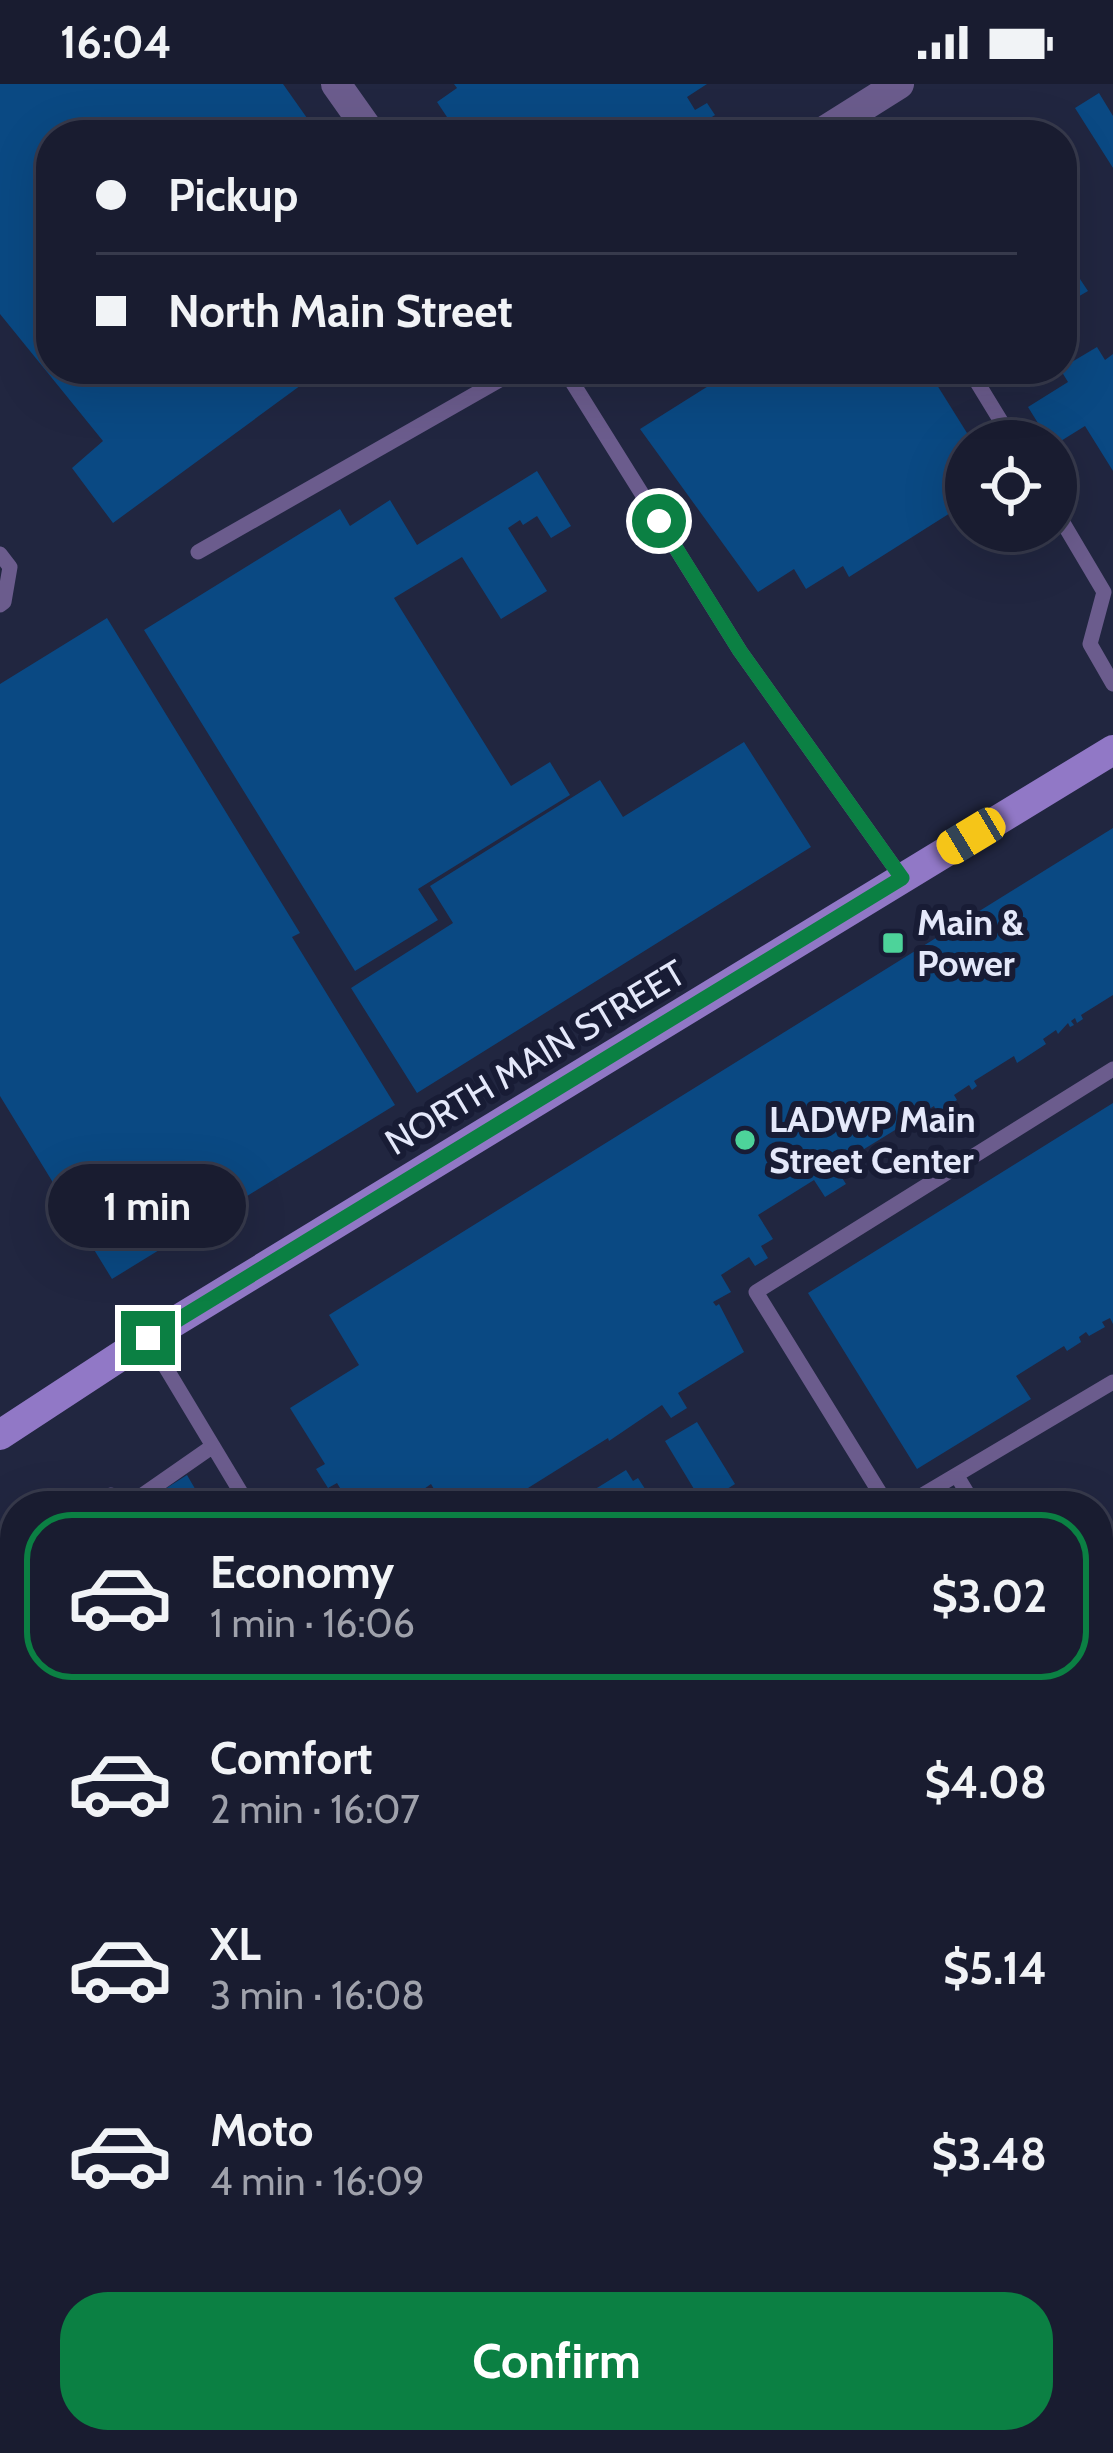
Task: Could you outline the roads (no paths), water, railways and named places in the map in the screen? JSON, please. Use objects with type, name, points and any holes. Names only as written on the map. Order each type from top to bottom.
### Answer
[{"type":"main road","name":"NORTH MAIN STREET","points":[[0,1435],[148,1338],[1113,749]]},
{"type":"street","points":[[336,84],[361,120]]},
{"type":"street","points":[[844,120],[899,84]]},
{"type":"lane","points":[[198,552],[493,384]]},
{"type":"lane","points":[[572,384],[740,651],[902,878]]},
{"type":"lane","points":[[978,384],[1000,420]]},
{"type":"lane","points":[[1077,546],[1104,592],[1090,644],[1113,684]]},
{"type":"lane","points":[[0,554],[10,568],[0,605]]},
{"type":"lane","points":[[879,1491],[755,1292],[1113,1069]]},
{"type":"lane","points":[[148,1338],[240,1491]]},
{"type":"lane","points":[[930,1491],[1113,1382]]},
{"type":"lane","points":[[153,1491],[213,1446]]},
{"type":"lane","points":[[957,1476],[966,1491]]},
{"type":"place","name":"Main & Power","points":[[893,943]]},
{"type":"place","name":"LADWP Main Street Center","points":[[745,1140]]}]
